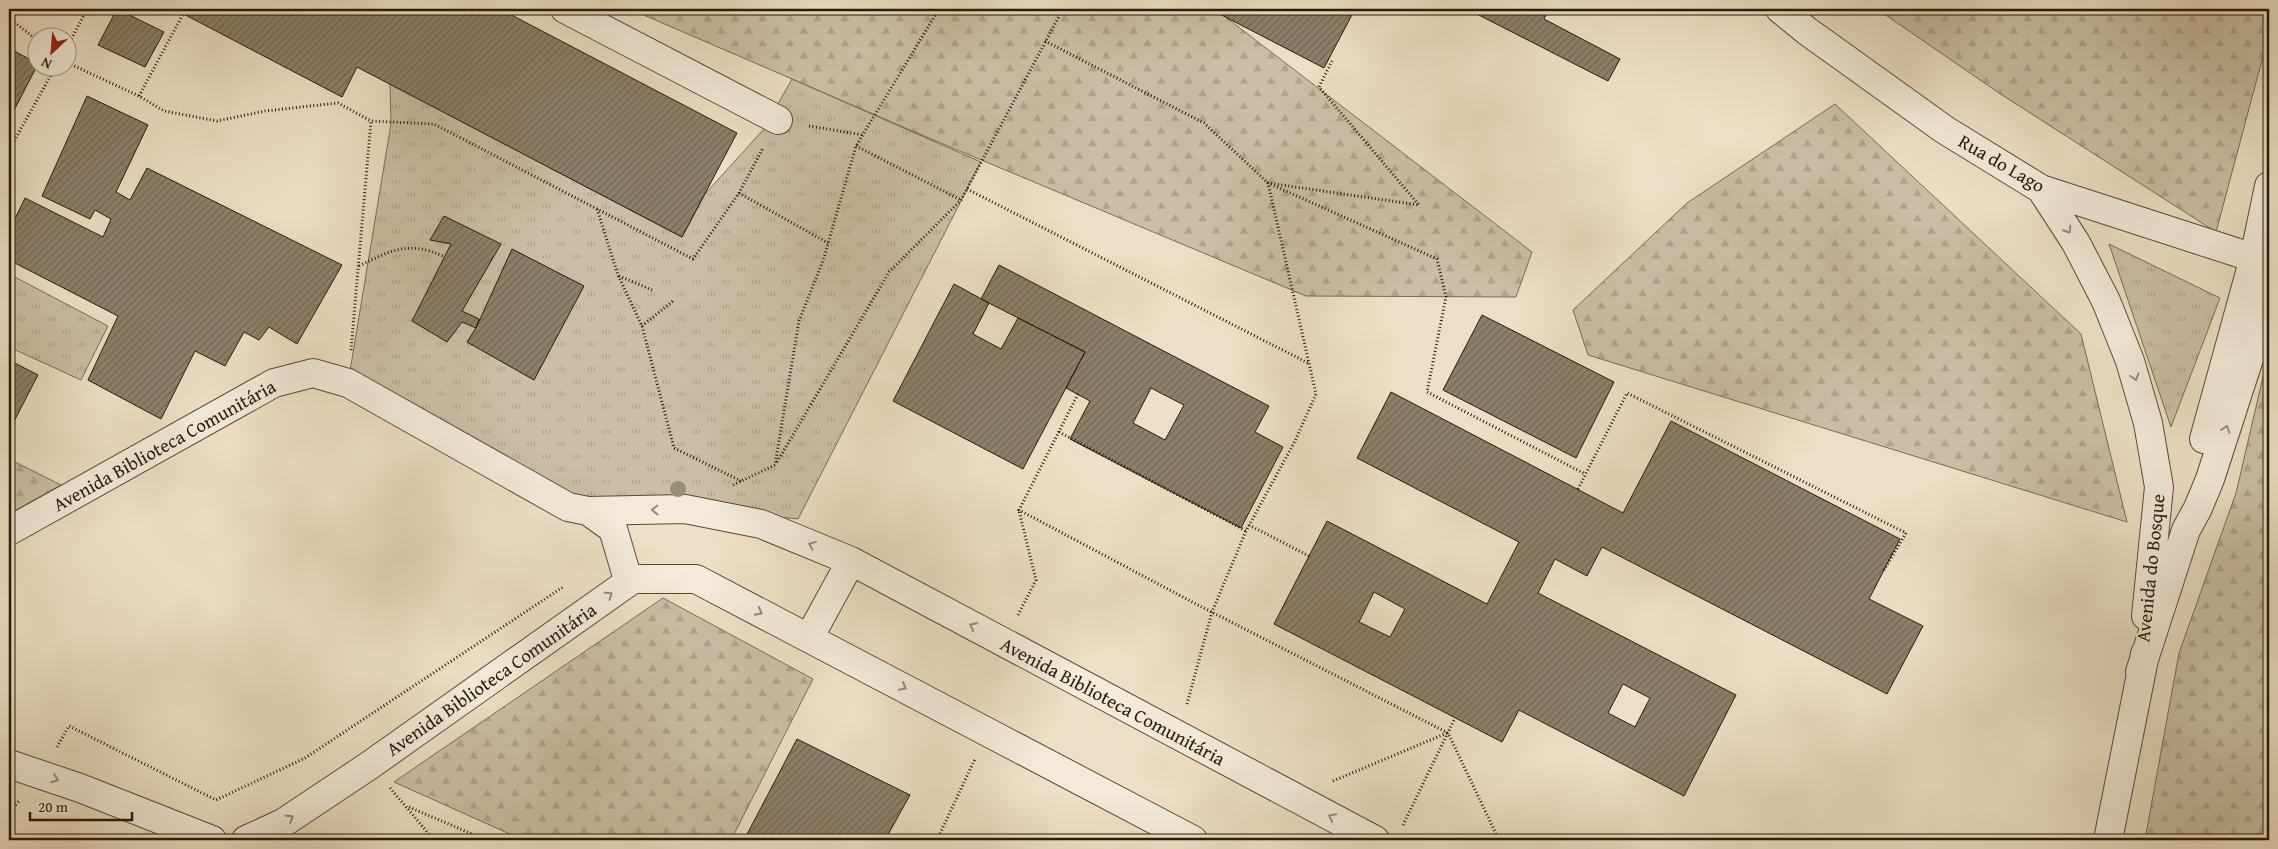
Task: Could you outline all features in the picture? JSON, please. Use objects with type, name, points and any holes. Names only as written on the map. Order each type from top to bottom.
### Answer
[{"type":"street","points":[[565,9],[778,120]]},
{"type":"street","name":"Rua do Lago","points":[[1780,9],[1814,36],[1946,130],[2041,189],[2254,258]]},
{"type":"street","name":"Avenida do Bosque","points":[[2108,840],[2140,672],[2254,258],[2269,186]]},
{"type":"street","name":"Avenida do Bosque","points":[[2041,189],[2076,243],[2106,301],[2130,361],[2148,423],[2159,487],[2140,672]]},
{"type":"street","name":"Avenida Biblioteca Comunitária","points":[[9,531],[274,382],[313,373],[348,384],[568,507],[588,511],[685,510],[760,524],[851,561],[1294,797],[1388,836]]},
{"type":"street","name":"Avenida Biblioteca Comunitária","points":[[246,840],[283,822],[370,765],[633,579],[626,573],[613,530],[588,511]]},
{"type":"street","points":[[809,638],[851,561]]},
{"type":"street","points":[[633,579],[696,579],[1193,840]]},
{"type":"street","points":[[9,764],[212,840]]},
{"type":"path","points":[[775,465],[799,321],[828,243],[856,146],[939,9]]},
{"type":"path","points":[[685,510],[775,465],[888,272],[960,200],[967,189],[1062,9]]},
{"type":"path","points":[[139,96],[183,14]]},
{"type":"path","points":[[77,28],[84,15]]},
{"type":"path","points":[[9,18],[28,33]]},
{"type":"path","points":[[1045,41],[1204,123],[1268,182],[1436,259],[1446,297],[1427,392],[1585,474]]},
{"type":"path","points":[[1268,182],[1419,205],[1319,87],[1332,61]]},
{"type":"path","points":[[78,68],[139,96],[164,111],[217,121],[265,110],[338,104],[371,121],[434,124],[693,259],[738,193],[778,120],[863,135]]},
{"type":"path","points":[[9,150],[49,78]]},
{"type":"path","points":[[348,384],[371,121]]},
{"type":"path","points":[[856,146],[960,200]]},
{"type":"path","points":[[1179,736],[1212,612],[1246,531],[1295,441],[1316,394],[1268,182]]},
{"type":"path","points":[[967,189],[1308,363]]},
{"type":"path","points":[[738,193],[828,243]]},
{"type":"path","points":[[597,208],[618,275],[642,326],[674,448],[741,481]]},
{"type":"path","points":[[358,266],[404,247],[427,249],[444,257]]},
{"type":"path","points":[[618,275],[652,290]]},
{"type":"path","points":[[642,326],[673,301]]},
{"type":"path","points":[[1578,489],[1627,392],[1906,533],[1884,570]]},
{"type":"path","points":[[1004,642],[1036,580],[1019,510],[1078,394]]},
{"type":"path","points":[[1059,432],[1246,531]]},
{"type":"path","points":[[1019,510],[1448,733],[1500,840]]},
{"type":"path","points":[[1249,525],[1309,556]]},
{"type":"path","points":[[9,813],[42,775],[69,726],[216,800],[305,758],[570,582]]},
{"type":"path","points":[[1388,836],[1455,718]]},
{"type":"path","points":[[937,840],[988,732]]},
{"type":"path","points":[[1294,797],[1448,733]]},
{"type":"path","points":[[370,765],[434,840]]},
{"type":"path","points":[[406,806],[486,840]]},
{"type":"green space","points":[[630,9],[1215,9],[1532,252],[1516,297],[1306,296],[917,133]]},
{"type":"green space","points":[[1877,9],[2269,9],[2269,34],[2216,232],[1999,93]]},
{"type":"green space","points":[[792,79],[981,162],[798,519],[761,515],[588,511],[348,383],[391,124],[390,84],[682,237],[705,194],[764,129]]},
{"type":"green space","points":[[1835,104],[2081,334],[2127,522],[1588,355],[1573,310],[1687,203]]},
{"type":"green space","points":[[2109,244],[2220,298],[2171,427]]},
{"type":"green space","points":[[9,274],[108,326],[81,380],[9,347]]},
{"type":"green space","points":[[2269,351],[2269,840],[2145,840],[2179,653],[2236,493]]},
{"type":"green space","points":[[9,459],[61,485],[9,514]]},
{"type":"green space","points":[[663,598],[813,679],[731,840],[523,840],[394,782]]},
{"type":"building","points":[[117,9],[164,32],[145,67],[98,45]]},
{"type":"building","points":[[174,9],[500,9],[737,133],[682,237],[357,67],[342,97]]},
{"type":"building","points":[[1210,9],[1355,9],[1324,68]]},
{"type":"building","points":[[1467,9],[1549,9],[1544,19],[1620,59],[1608,81]]},
{"type":"building","points":[[9,48],[28,58],[28,78],[31,78],[9,120]]},
{"type":"building","points":[[87,96],[148,125],[116,192],[130,200],[147,168],[342,265],[297,344],[269,327],[259,340],[244,332],[225,366],[195,351],[161,419],[88,380],[118,316],[9,260],[9,231],[25,198],[103,237],[111,219],[95,210],[90,219],[42,196]]},
{"type":"building","points":[[444,216],[501,244],[462,311],[479,319],[476,328],[462,322],[447,342],[412,321],[451,244],[430,240]]},
{"type":"building","points":[[512,249],[584,286],[534,380],[467,342],[476,328]]},
{"type":"building","points":[[999,265],[1269,406],[1255,432],[1283,447],[1241,528],[1070,439],[1090,401],[1066,388],[1085,352],[981,299]],"holes":[[[1151,388],[1184,405],[1165,440],[1133,423]]]},
{"type":"building","points":[[954,284],[989,303],[973,334],[1001,349],[1018,318],[1085,352],[1023,469],[893,401]]},
{"type":"building","points":[[1482,315],[1614,382],[1576,458],[1443,390]]},
{"type":"building","points":[[9,360],[38,375],[9,431]]},
{"type":"building","points":[[1391,392],[1623,513],[1671,421],[1900,539],[1869,599],[1923,626],[1887,694],[1602,547],[1587,576],[1555,559],[1538,593],[1736,695],[1684,796],[1519,710],[1502,742],[1274,624],[1327,521],[1487,604],[1519,542],[1357,458]],"holes":[[[1374,592],[1405,609],[1390,637],[1359,622]],[[1623,684],[1650,698],[1635,727],[1608,713]]]},
{"type":"building","points":[[797,739],[910,795],[885,840],[744,840]]},
{"type":"building","points":[[78,835],[82,840],[71,840]]}]
